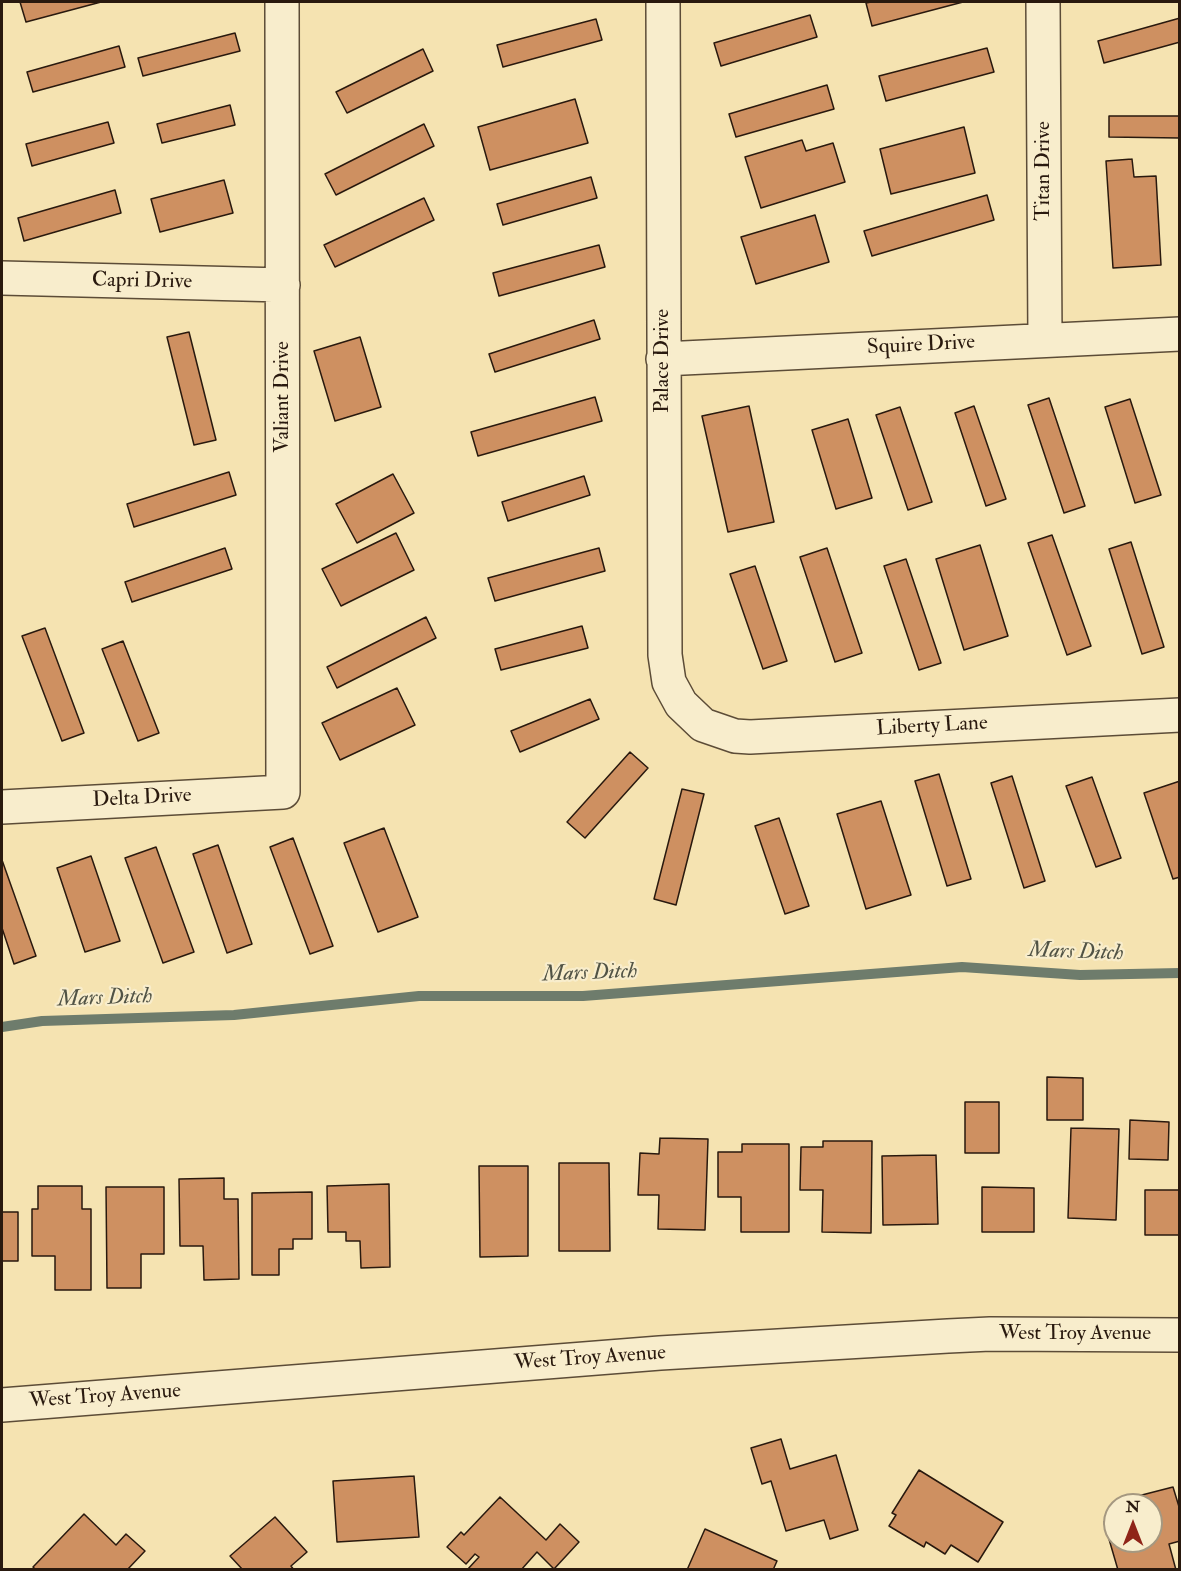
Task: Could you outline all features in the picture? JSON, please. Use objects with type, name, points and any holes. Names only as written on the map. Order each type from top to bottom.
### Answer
[{"type":"street","name":"Valiant Drive","points":[[282,2],[283,792]]},
{"type":"street","name":"Palace Drive","points":[[663,2],[665,663],[673,693],[690,715]]},
{"type":"street","name":"Titan Drive","points":[[1043,2],[1045,340]]},
{"type":"street","name":"Capri Drive","points":[[2,278],[283,285]]},
{"type":"street","name":"Squire Drive","points":[[663,359],[1179,334]]},
{"type":"street","name":"Liberty Lane","points":[[690,715],[716,731],[750,737],[1179,715]]},
{"type":"street","name":"Delta Drive","points":[[2,807],[283,792]]},
{"type":"street","name":"West Troy Avenue","points":[[2,1404],[660,1353],[914,1338],[990,1334],[1179,1335]]},
{"type":"building","points":[[20,2],[101,2],[26,22]]},
{"type":"building","points":[[963,2],[872,26],[866,3]]},
{"type":"building","points":[[810,15],[817,37],[721,66],[714,43]]},
{"type":"building","points":[[1180,18],[1180,42],[1104,63],[1098,41]]},
{"type":"building","points":[[596,19],[602,40],[503,67],[497,45]]},
{"type":"building","points":[[235,33],[240,51],[143,76],[138,58]]},
{"type":"building","points":[[119,46],[125,67],[33,92],[27,72]]},
{"type":"building","points":[[987,48],[994,72],[886,101],[879,76]]},
{"type":"building","points":[[423,49],[433,71],[347,113],[336,92]]},
{"type":"building","points":[[827,85],[834,109],[736,137],[729,114]]},
{"type":"building","points":[[575,99],[588,143],[490,170],[478,127]]},
{"type":"building","points":[[230,105],[235,125],[162,143],[157,124]]},
{"type":"building","points":[[1109,116],[1180,116],[1180,138],[1109,137]]},
{"type":"building","points":[[108,122],[114,143],[32,166],[26,144]]},
{"type":"building","points":[[424,124],[434,146],[336,195],[325,174]]},
{"type":"building","points":[[964,127],[975,173],[891,194],[880,149]]},
{"type":"building","points":[[802,140],[806,151],[833,143],[845,182],[761,208],[745,157]]},
{"type":"building","points":[[1132,159],[1134,177],[1156,176],[1161,265],[1113,268],[1106,161]]},
{"type":"building","points":[[591,177],[597,198],[503,225],[497,204]]},
{"type":"building","points":[[224,180],[233,213],[160,232],[151,199]]},
{"type":"building","points":[[115,190],[121,213],[24,241],[18,218]]},
{"type":"building","points":[[987,195],[994,220],[872,256],[864,231]]},
{"type":"building","points":[[424,198],[434,220],[335,267],[324,245]]},
{"type":"building","points":[[815,215],[829,262],[756,284],[741,237]]},
{"type":"building","points":[[599,245],[605,267],[499,296],[493,273]]},
{"type":"building","points":[[594,320],[600,339],[495,372],[489,354]]},
{"type":"building","points":[[189,332],[216,440],[194,445],[167,337]]},
{"type":"building","points":[[360,337],[381,407],[335,421],[314,351]]},
{"type":"building","points":[[595,397],[602,421],[478,456],[471,432]]},
{"type":"building","points":[[1049,398],[1085,506],[1064,513],[1028,405]]},
{"type":"building","points":[[1130,399],[1161,495],[1135,503],[1105,407]]},
{"type":"building","points":[[749,406],[774,522],[728,532],[702,416]]},
{"type":"building","points":[[974,406],[1006,499],[986,506],[955,413]]},
{"type":"building","points":[[900,407],[932,502],[908,510],[876,415]]},
{"type":"building","points":[[848,419],[872,498],[836,509],[812,430]]},
{"type":"building","points":[[229,472],[236,495],[134,527],[127,504]]},
{"type":"building","points":[[393,474],[414,513],[357,543],[336,504]]},
{"type":"building","points":[[584,476],[590,495],[508,521],[502,502]]},
{"type":"building","points":[[396,533],[414,570],[341,606],[322,569]]},
{"type":"building","points":[[1052,535],[1091,646],[1067,655],[1028,543]]},
{"type":"building","points":[[1131,542],[1164,647],[1142,654],[1109,549]]},
{"type":"building","points":[[980,545],[1008,636],[964,650],[936,559]]},
{"type":"building","points":[[225,548],[232,569],[132,602],[125,582]]},
{"type":"building","points":[[599,548],[605,571],[495,601],[488,578]]},
{"type":"building","points":[[827,548],[862,653],[835,662],[800,557]]},
{"type":"building","points":[[906,559],[941,663],[919,670],[884,566]]},
{"type":"building","points":[[755,566],[787,661],[763,669],[730,574]]},
{"type":"building","points":[[426,617],[436,638],[337,688],[327,667]]},
{"type":"building","points":[[582,626],[588,648],[501,670],[495,649]]},
{"type":"building","points":[[45,628],[84,733],[62,741],[22,636]]},
{"type":"building","points":[[123,641],[159,733],[138,741],[102,649]]},
{"type":"building","points":[[397,688],[415,725],[340,760],[322,723]]},
{"type":"building","points":[[590,699],[599,719],[520,752],[511,731]]},
{"type":"building","points":[[630,752],[648,768],[585,838],[567,822]]},
{"type":"building","points":[[939,774],[971,879],[947,886],[915,781]]},
{"type":"building","points":[[1012,776],[1045,881],[1024,888],[991,783]]},
{"type":"building","points":[[1092,777],[1121,858],[1096,867],[1066,786]]},
{"type":"building","points":[[1180,781],[1180,877],[1173,879],[1144,793]]},
{"type":"building","points":[[682,789],[704,794],[676,905],[654,899]]},
{"type":"building","points":[[881,801],[911,895],[866,909],[837,814]]},
{"type":"building","points":[[779,818],[809,906],[785,914],[755,826]]},
{"type":"building","points":[[384,828],[418,917],[378,932],[344,843]]},
{"type":"building","points":[[293,838],[333,946],[310,954],[270,847]]},
{"type":"building","points":[[218,845],[252,944],[227,953],[193,854]]},
{"type":"building","points":[[156,847],[194,952],[163,963],[125,858]]},
{"type":"building","points":[[91,856],[120,941],[85,952],[57,868]]},
{"type":"building","points":[[2,860],[36,956],[14,964],[2,928]]},
{"type":"building","points":[[1047,1077],[1083,1078],[1083,1120],[1047,1120]]},
{"type":"building","points":[[965,1102],[999,1102],[999,1153],[965,1153]]},
{"type":"building","points":[[1130,1120],[1169,1122],[1168,1160],[1129,1159]]},
{"type":"building","points":[[1071,1128],[1119,1129],[1116,1220],[1068,1218]]},
{"type":"building","points":[[660,1138],[708,1139],[705,1230],[658,1229],[659,1195],[638,1195],[640,1153],[659,1154]]},
{"type":"building","points":[[823,1141],[872,1141],[871,1233],[822,1232],[823,1190],[800,1190],[801,1147],[823,1147]]},
{"type":"building","points":[[742,1144],[789,1144],[789,1232],[741,1232],[741,1197],[718,1197],[718,1152],[742,1152]]},
{"type":"building","points":[[936,1155],[938,1224],[883,1225],[882,1156]]},
{"type":"building","points":[[559,1163],[609,1163],[610,1251],[559,1251]]},
{"type":"building","points":[[479,1166],[528,1166],[528,1256],[480,1257]]},
{"type":"building","points":[[224,1178],[224,1199],[238,1199],[239,1279],[204,1280],[203,1246],[180,1246],[179,1179]]},
{"type":"building","points":[[389,1184],[390,1267],[361,1268],[360,1241],[346,1241],[346,1232],[328,1232],[327,1186]]},
{"type":"building","points":[[38,1186],[82,1186],[82,1209],[91,1209],[91,1290],[55,1290],[55,1256],[32,1256],[32,1209],[38,1209]]},
{"type":"building","points":[[106,1187],[164,1187],[164,1254],[141,1254],[141,1288],[107,1288]]},
{"type":"building","points":[[982,1187],[1034,1188],[1034,1232],[982,1232]]},
{"type":"building","points":[[1145,1190],[1180,1190],[1180,1235],[1145,1235]]},
{"type":"building","points":[[312,1192],[312,1239],[293,1239],[293,1249],[279,1249],[279,1275],[252,1275],[252,1193]]},
{"type":"building","points":[[2,1212],[18,1212],[18,1261],[2,1261]]},
{"type":"building","points":[[781,1439],[790,1469],[836,1455],[858,1530],[830,1539],[824,1520],[786,1531],[771,1481],[762,1484],[751,1448]]},
{"type":"building","points":[[919,1470],[1003,1522],[978,1562],[951,1545],[945,1554],[926,1542],[924,1547],[889,1526],[896,1515],[892,1513]]},
{"type":"building","points":[[414,1476],[419,1537],[337,1542],[333,1481]]},
{"type":"building","points":[[1173,1487],[1180,1510],[1180,1541],[1169,1544],[1176,1570],[1118,1570],[1113,1553],[1163,1553],[1163,1493],[1150,1493]]},
{"type":"building","points":[[500,1497],[546,1540],[560,1524],[579,1542],[554,1569],[537,1552],[521,1570],[467,1570],[479,1557],[475,1554],[466,1564],[447,1547],[461,1532],[464,1535]]},
{"type":"building","points":[[84,1514],[116,1545],[126,1534],[145,1551],[127,1570],[36,1570],[33,1567]]},
{"type":"building","points":[[275,1517],[307,1552],[291,1566],[294,1570],[243,1570],[230,1556]]},
{"type":"building","points":[[705,1529],[777,1561],[773,1570],[687,1570]]},
{"type":"waterway","name":"Mars Ditch","points":[[2,1027],[42,1021],[234,1015],[419,996],[583,996],[962,967],[1080,975],[1180,973]]}]
